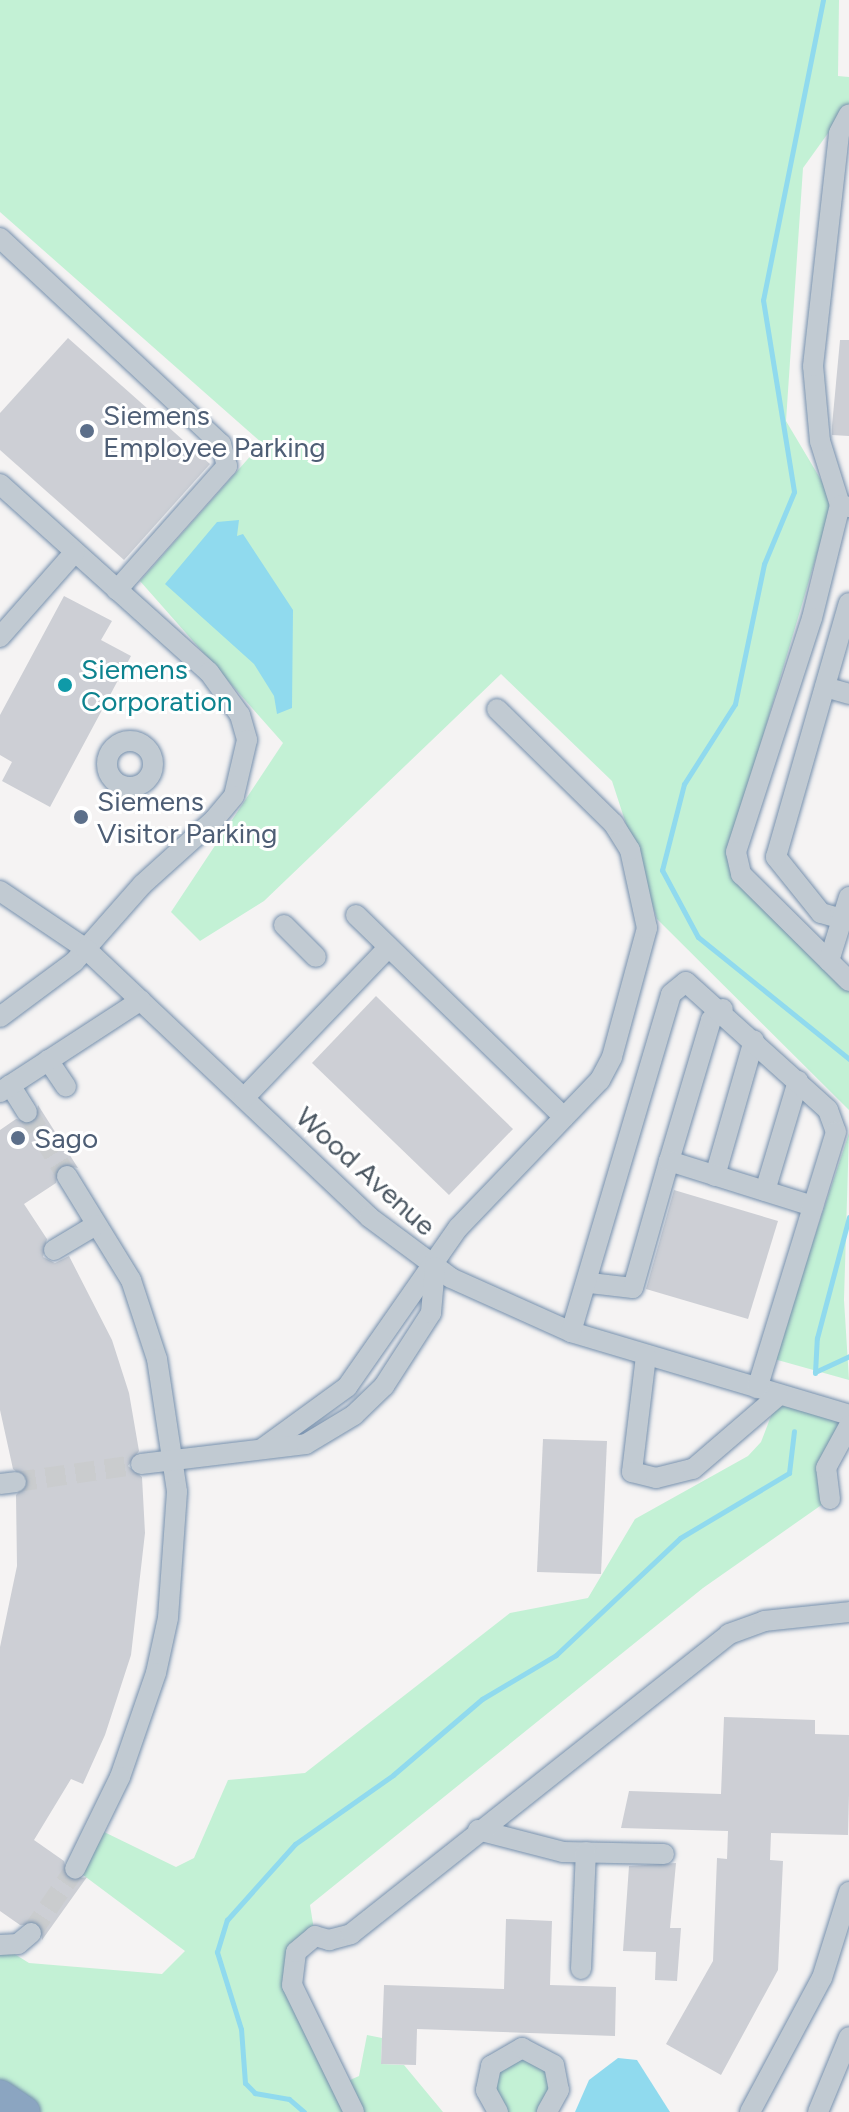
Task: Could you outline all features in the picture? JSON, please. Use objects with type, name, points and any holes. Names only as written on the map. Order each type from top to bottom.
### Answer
[{"type":"highway","points":[[0,2095],[25,2112]]},
{"type":"street","points":[[849,114],[839,133],[813,366],[820,441],[841,470],[845,506],[736,852],[741,874],[849,981]]},
{"type":"street","points":[[0,238],[221,444],[227,466],[117,590]]},
{"type":"street","points":[[0,484],[226,690],[240,715],[246,754],[234,796],[215,819],[142,885],[86,949],[0,1017]]},
{"type":"street","points":[[0,637],[75,552]]},
{"type":"street","points":[[842,919],[821,913],[776,857],[849,603]]},
{"type":"street","points":[[825,687],[849,694]]},
{"type":"street","points":[[263,1448],[327,1406],[365,1366],[435,1267],[458,1228],[609,1066],[647,920],[619,830],[497,709]]},
{"type":"street","name":"Wood Avenue","points":[[0,891],[86,949],[375,1222],[435,1267],[495,1302],[571,1332],[849,1415]]},
{"type":"street","points":[[829,961],[849,897]]},
{"type":"street","points":[[356,915],[564,1117]]},
{"type":"street","points":[[284,925],[316,957]]},
{"type":"street","points":[[244,1098],[389,947]]},
{"type":"street","points":[[571,1332],[590,1283],[671,994],[686,982],[723,1009],[828,1110],[836,1132],[757,1388]]},
{"type":"street","points":[[27,1112],[5,1088],[141,1000]]},
{"type":"street","points":[[590,1283],[633,1288],[711,1020],[723,1009]]},
{"type":"street","points":[[715,1176],[754,1040]]},
{"type":"street","points":[[48,1060],[66,1087]]},
{"type":"street","points":[[765,1191],[798,1081]]},
{"type":"street","points":[[669,1161],[813,1206]]},
{"type":"street","points":[[67,1176],[131,1280],[148,1332],[174,1461],[168,1618],[156,1673],[120,1777],[75,1869]]},
{"type":"street","points":[[54,1250],[96,1225]]},
{"type":"street","points":[[141,1464],[263,1448],[324,1435],[388,1380],[431,1313],[435,1267]]},
{"type":"street","points":[[646,1356],[632,1472],[656,1478],[693,1469],[779,1395]]},
{"type":"street","points":[[365,1366],[388,1380]]},
{"type":"street","points":[[830,1499],[826,1468],[849,1426]]},
{"type":"street","points":[[354,2112],[292,1985],[296,1952],[315,1936],[329,1940],[351,1934],[478,1830],[729,1634],[764,1621],[849,1612]]},
{"type":"street","points":[[478,1830],[517,1843],[586,1852],[664,1854]]},
{"type":"street","points":[[581,1969],[586,1852]]},
{"type":"street","points":[[750,2112],[822,1978],[849,1892]]},
{"type":"street","points":[[0,1945],[18,1944],[31,1933]]},
{"type":"street","points":[[818,2112],[849,2037]]},
{"type":"street","points":[[498,2112],[486,2090],[491,2066],[522,2048],[546,2056],[559,2077],[547,2112]]},
{"type":"green space","points":[[0,0],[839,0],[838,76],[849,77],[849,104],[803,168],[786,421],[833,500],[728,854],[849,988],[849,1110],[657,919],[612,781],[501,674],[264,901],[200,941],[171,912],[283,743],[140,581],[262,443],[0,212]]},
{"type":"green space","points":[[849,1133],[844,1300],[849,1380],[774,1359]]},
{"type":"green space","points":[[779,1395],[849,1415],[826,1468],[830,1499],[703,1588],[310,1905],[315,1936],[289,1970],[339,2085],[359,2076],[367,2035],[382,2038],[381,2064],[404,2065],[443,2112],[25,2112],[0,2095],[0,1945],[29,1963],[162,1974],[185,1951],[75,1869],[98,1829],[176,1867],[194,1858],[228,1780],[305,1773],[510,1613],[588,1598],[635,1519],[748,1456],[761,1442]]},
{"type":"green space","points":[[510,2050],[554,2065],[547,2112],[498,2112],[486,2078]]},
{"type":"water","points":[[239,520],[237,536],[243,534],[293,610],[292,708],[277,714],[274,696],[254,664],[165,584],[217,522]]},
{"type":"water","points":[[618,2058],[637,2060],[670,2112],[575,2112],[589,2080]]},
{"type":"building","name":"Siemens Employee Parking","points":[[68,338],[210,464],[124,560],[0,450],[0,413]]},
{"type":"building","points":[[840,340],[849,340],[849,436],[832,435]]},
{"type":"building","name":"Siemens Corporation","points":[[64,596],[112,621],[101,640],[131,656],[50,807],[2,781],[12,762],[0,755],[0,715]]},
{"type":"building","points":[[376,996],[513,1129],[449,1195],[312,1063]]},
{"type":"building","points":[[38,1105],[78,1168],[60,1165],[56,1183],[24,1204],[47,1239],[43,1257],[55,1263],[69,1256],[112,1340],[129,1393],[139,1451],[128,1466],[142,1477],[145,1533],[131,1655],[105,1735],[83,1784],[71,1779],[34,1840],[64,1861],[69,1880],[87,1877],[42,1940],[40,1924],[20,1925],[0,1911],[0,1647],[17,1566],[16,1495],[29,1481],[13,1469],[0,1410],[0,1130],[16,1119],[35,1122]]},
{"type":"building","points":[[674,1190],[778,1221],[748,1319],[646,1289]]},
{"type":"building","points":[[543,1439],[607,1441],[601,1574],[537,1572]]},
{"type":"building","points":[[724,1717],[815,1720],[815,1734],[849,1735],[849,1795],[848,1835],[771,1833],[770,1860],[783,1861],[778,1970],[721,2075],[666,2044],[713,1961],[717,1858],[727,1859],[728,1831],[621,1828],[629,1791],[721,1794]]},
{"type":"building","points":[[676,1863],[670,1928],[681,1928],[677,1981],[655,1980],[656,1952],[623,1951],[629,1866]]},
{"type":"building","points":[[506,1919],[552,1921],[550,1985],[616,1987],[615,2036],[417,2029],[416,2065],[381,2064],[384,1985],[504,1989]]},
{"type":"waterway","points":[[823,0],[763,300],[794,492],[764,564],[735,704],[684,784],[662,870],[698,937],[849,1059]]},
{"type":"waterway","points":[[815,1373],[817,1338],[849,1217]]},
{"type":"waterway","points":[[815,1372],[849,1356]]},
{"type":"waterway","points":[[304,2112],[289,2099],[255,2093],[245,2083],[241,2029],[217,1952],[227,1920],[295,1844],[393,1775],[482,1699],[556,1655],[680,1538],[789,1473],[794,1431]]},
{"type":"tunnel","points":[[27,1112],[67,1176]]},
{"type":"tunnel","points":[[16,1482],[141,1464]]},
{"type":"tunnel","points":[[31,1933],[75,1869]]},
{"type":"place","name":"Siemens Employee Parking","points":[[87,431]]},
{"type":"place","name":"Siemens Corporation","points":[[65,685]]},
{"type":"place","name":"Siemens Visitor Parking","points":[[81,817]]},
{"type":"place","name":"Sago","points":[[18,1138]]}]
